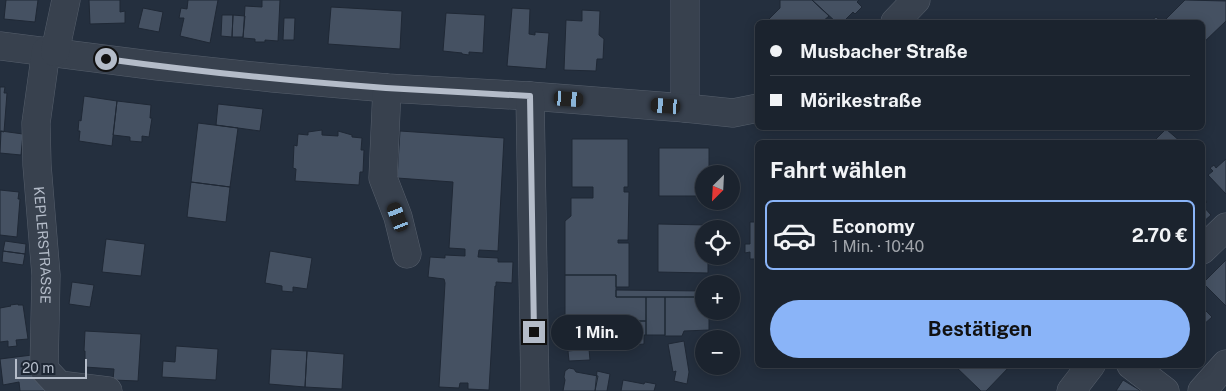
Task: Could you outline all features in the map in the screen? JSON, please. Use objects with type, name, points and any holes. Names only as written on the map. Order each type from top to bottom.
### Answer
[{"type":"street","name":"KEPLERSTRASSE","points":[[66,0],[51,52],[36,123],[37,165],[46,275],[44,369],[59,385],[108,391]]},
{"type":"street","points":[[685,0],[685,108]]},
{"type":"street","points":[[897,20],[916,0]]},
{"type":"street","points":[[0,46],[158,66],[387,88],[530,96],[733,112],[755,108]]},
{"type":"street","points":[[387,88],[383,178],[398,217],[407,254]]},
{"type":"street","points":[[530,96],[535,391]]},
{"type":"street","points":[[1205,247],[1226,227]]},
{"type":"street","points":[[1202,391],[1226,364]]},
{"type":"street","points":[[1071,391],[1089,368]]},
{"type":"street","points":[[1135,368],[1165,391]]},
{"type":"building","points":[[6,0],[38,0],[35,22],[4,19]]},
{"type":"building","points":[[89,0],[120,0],[120,12],[125,11],[125,23],[90,24]]},
{"type":"building","points":[[188,0],[218,0],[210,43],[180,36],[184,18],[179,18],[181,8],[187,9]]},
{"type":"building","points":[[262,0],[280,0],[278,41],[265,40],[265,42],[255,42],[255,39],[243,38],[245,6],[262,7]]},
{"type":"building","points":[[780,0],[812,0],[829,16],[824,20],[768,20],[780,8]]},
{"type":"building","points":[[812,0],[859,0],[857,2],[862,7],[855,14],[853,12],[845,20],[834,20]]},
{"type":"building","points":[[1185,0],[1226,1],[1226,21],[1205,41],[1205,20],[1165,20]]},
{"type":"building","points":[[331,7],[402,11],[400,49],[328,44]]},
{"type":"building","points":[[143,8],[163,12],[159,32],[138,28]]},
{"type":"building","points":[[512,8],[530,9],[529,34],[535,35],[535,32],[549,33],[546,69],[507,66]]},
{"type":"building","points":[[582,10],[600,11],[599,35],[604,39],[603,59],[597,59],[596,71],[564,70],[566,20],[582,21]]},
{"type":"building","points":[[446,13],[485,15],[483,53],[469,52],[469,55],[443,51]]},
{"type":"building","points":[[222,15],[233,15],[232,37],[221,36]]},
{"type":"building","points":[[233,15],[245,16],[243,37],[232,37]]},
{"type":"building","points":[[284,18],[295,18],[294,40],[283,40]]},
{"type":"building","points":[[0,87],[5,87],[4,93],[7,93],[4,132],[0,131]]},
{"type":"building","points":[[84,96],[117,101],[112,146],[79,141],[79,120],[81,121]]},
{"type":"building","points":[[117,101],[151,105],[150,118],[152,118],[149,137],[142,136],[142,142],[130,141],[130,137],[113,135]]},
{"type":"building","points":[[218,104],[263,109],[260,131],[216,125]]},
{"type":"building","points":[[198,123],[238,128],[230,187],[191,182]]},
{"type":"building","points":[[322,130],[322,135],[338,136],[338,131],[352,135],[352,137],[362,138],[361,150],[364,150],[363,172],[360,172],[359,185],[295,181],[296,169],[293,168],[294,145],[297,146],[298,134],[308,135],[308,132]]},
{"type":"building","points":[[1167,130],[1179,140],[1155,140]]},
{"type":"building","points":[[1,131],[23,134],[21,155],[0,153]]},
{"type":"building","points":[[400,131],[504,138],[498,251],[479,250],[478,257],[498,258],[498,262],[513,262],[512,283],[496,282],[495,286],[489,390],[468,389],[468,383],[460,383],[459,388],[439,387],[445,283],[444,279],[428,277],[430,257],[445,258],[445,255],[465,256],[465,249],[449,248],[453,182],[397,178]]},
{"type":"building","points":[[572,139],[628,139],[628,187],[624,187],[624,192],[629,192],[628,240],[618,240],[618,243],[629,243],[629,287],[616,287],[616,275],[565,275],[565,221],[571,216],[571,198],[593,198],[593,187],[572,187]]},
{"type":"building","points":[[659,148],[709,148],[709,165],[695,165],[695,196],[659,196]]},
{"type":"building","points":[[1226,159],[1226,194],[1208,175],[1213,171],[1210,168],[1214,165],[1216,168]]},
{"type":"building","points":[[191,182],[230,187],[226,222],[187,217]]},
{"type":"building","points":[[0,190],[19,192],[17,237],[0,235]]},
{"type":"building","points":[[1205,208],[1211,215],[1205,220]]},
{"type":"building","points":[[750,222],[755,222],[755,259],[750,259],[750,252],[745,253],[745,244],[750,244]]},
{"type":"building","points":[[658,224],[695,225],[695,265],[708,265],[708,273],[658,272]]},
{"type":"building","points":[[106,239],[145,244],[141,276],[102,272]]},
{"type":"building","points":[[5,241],[26,244],[25,254],[3,251]]},
{"type":"building","points":[[3,251],[25,254],[23,265],[2,262]]},
{"type":"building","points":[[270,251],[312,258],[307,289],[293,287],[293,292],[282,291],[282,286],[265,283]]},
{"type":"building","points":[[1226,260],[1226,306],[1205,285],[1205,281]]},
{"type":"building","points":[[565,275],[616,275],[616,297],[646,297],[646,321],[565,321]]},
{"type":"building","points":[[72,282],[94,285],[90,307],[69,304]]},
{"type":"building","points":[[616,290],[695,291],[695,297],[616,297]]},
{"type":"building","points":[[646,297],[665,297],[665,335],[646,335]]},
{"type":"building","points":[[665,297],[695,297],[695,320],[709,320],[709,330],[684,331],[682,336],[665,336]]},
{"type":"building","points":[[18,304],[23,305],[28,339],[16,340],[17,346],[8,347],[8,341],[0,342],[0,308]]},
{"type":"building","points":[[1205,310],[1212,317],[1205,323]]},
{"type":"building","points":[[569,321],[646,321],[644,344],[571,350]]},
{"type":"building","points":[[85,331],[141,334],[138,381],[113,380],[114,369],[85,367]]},
{"type":"building","points":[[684,341],[689,372],[687,384],[674,381],[676,371],[673,372],[668,344]]},
{"type":"building","points":[[176,346],[218,349],[216,380],[162,377],[163,361],[175,362]]},
{"type":"building","points":[[271,349],[307,351],[305,387],[269,384]]},
{"type":"building","points":[[589,349],[590,360],[569,361],[568,351]]},
{"type":"building","points":[[307,351],[344,354],[342,389],[305,387]]},
{"type":"building","points":[[32,355],[47,391],[20,391],[19,382],[3,385],[0,359]]},
{"type":"building","points":[[569,368],[574,369],[576,372],[598,376],[595,391],[563,391],[565,371]]},
{"type":"building","points":[[957,368],[1008,368],[986,391],[981,391]]},
{"type":"building","points":[[597,371],[610,374],[607,391],[595,391]]},
{"type":"building","points":[[623,380],[656,384],[654,391],[621,391]]},
{"type":"building","points":[[1123,380],[1141,391],[1116,391]]},
{"type":"route","points":[[106,59],[302,81],[530,96],[534,332]]}]
